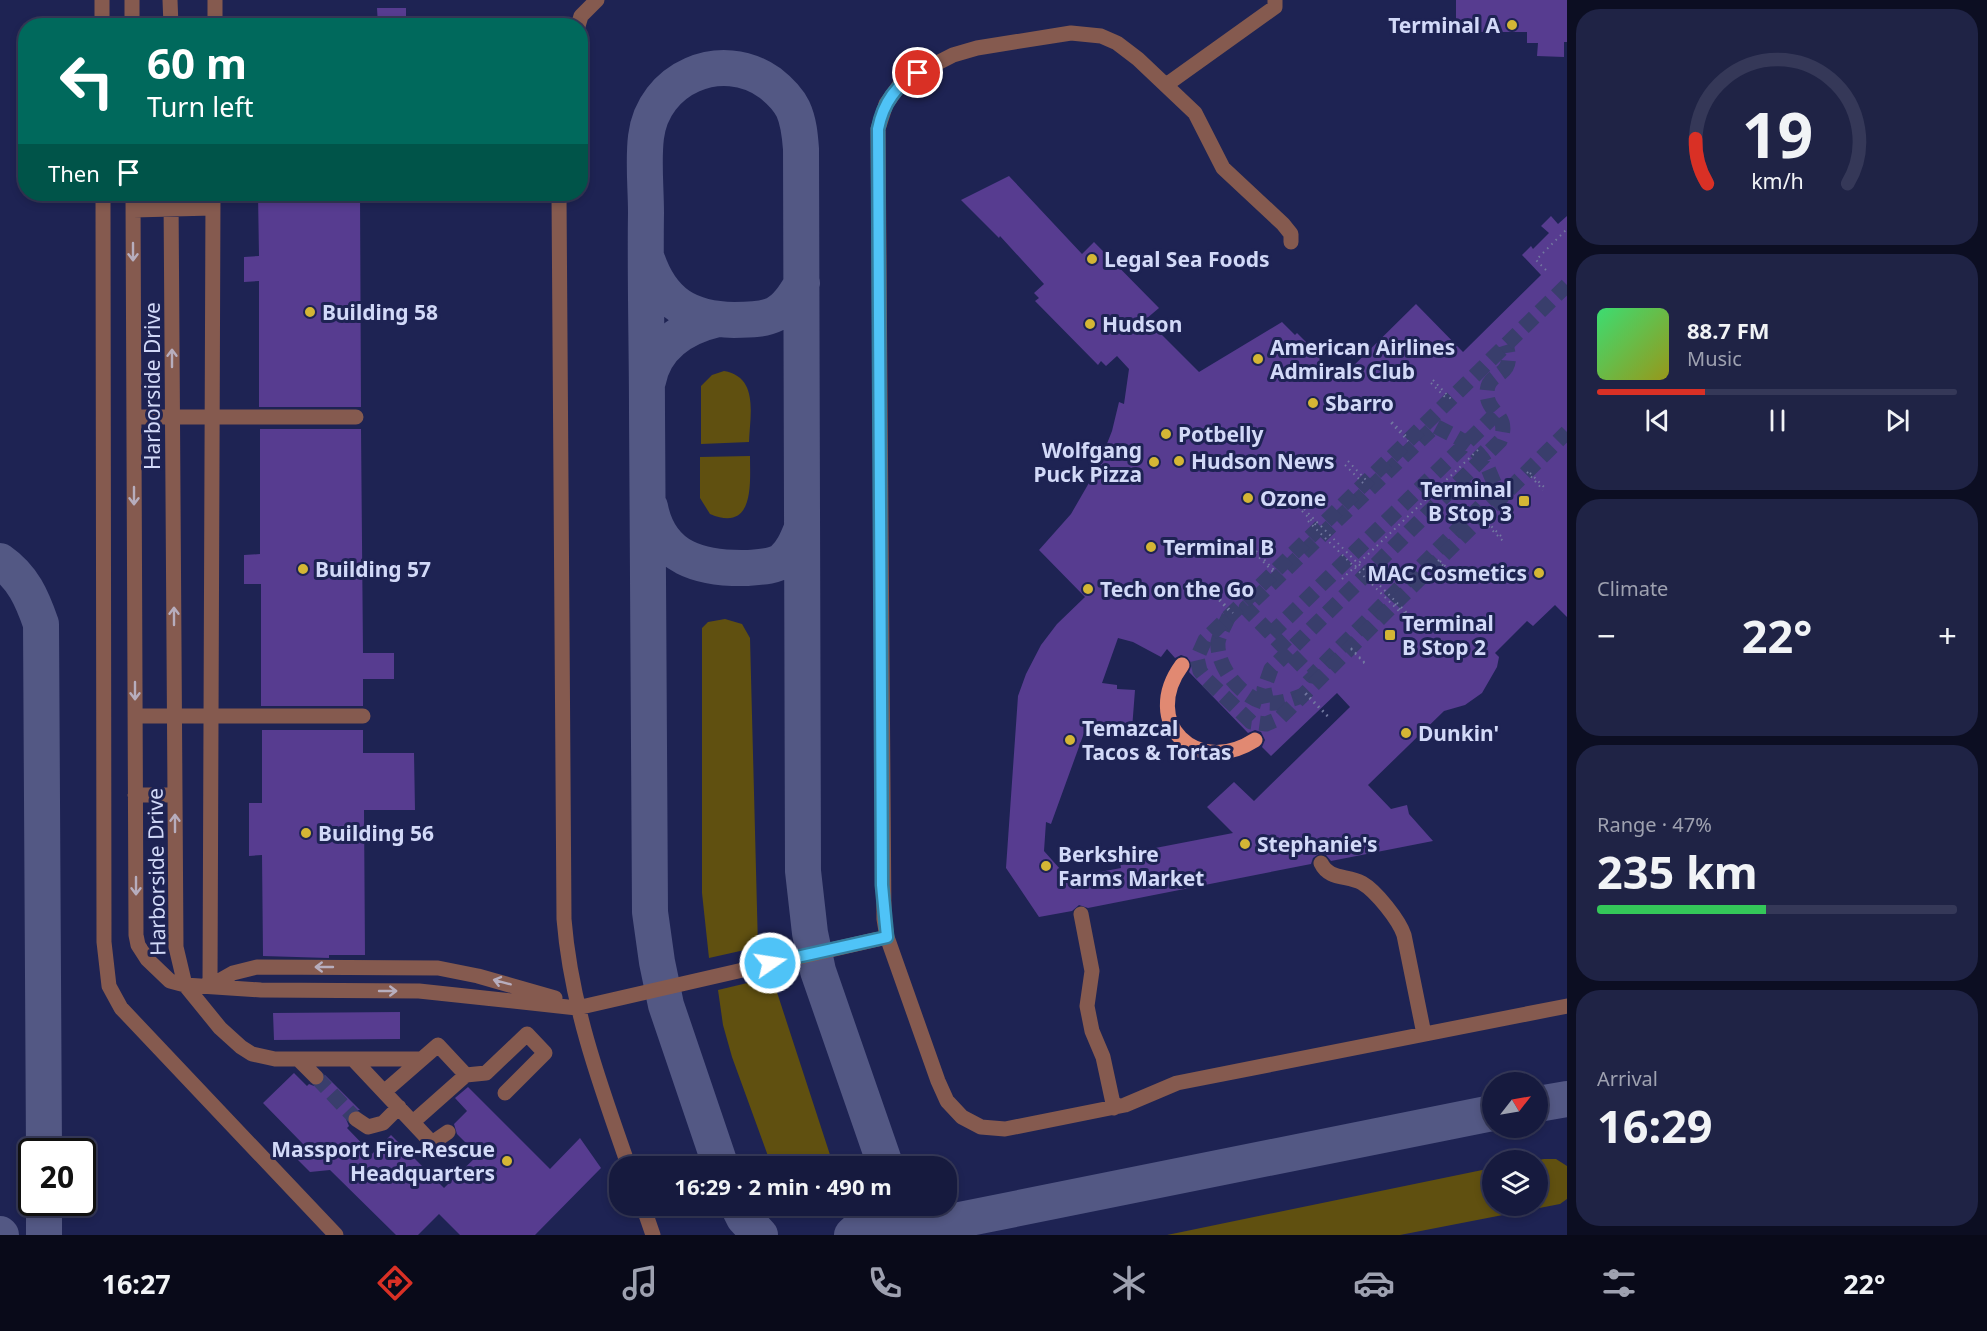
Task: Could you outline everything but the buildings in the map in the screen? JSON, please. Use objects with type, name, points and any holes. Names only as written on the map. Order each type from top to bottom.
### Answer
[{"type":"main road","points":[[1182,665],[1169,686],[1166,706],[1173,726],[1181,738],[1198,750],[1218,754],[1237,750],[1255,740]]},
{"type":"street","points":[[102,0],[102,18]]},
{"type":"street","points":[[132,0],[132,18]]},
{"type":"street","points":[[170,0],[171,18]]},
{"type":"street","points":[[215,0],[215,18]]},
{"type":"street","points":[[580,18],[597,0]]},
{"type":"street","points":[[1166,85],[1275,7],[1275,0]]},
{"type":"street","points":[[1291,242],[1291,234],[1283,224],[1223,168],[1195,113],[1138,59],[1117,43],[1101,36],[1071,33],[977,48],[953,55],[908,78],[894,92],[882,112],[878,129],[882,885],[887,937],[942,1092],[951,1107],[962,1117],[981,1126],[1005,1129],[1114,1108],[1178,1083],[1567,1006]]},
{"type":"street","points":[[103,201],[104,942],[109,986],[121,1008],[336,1235]]},
{"type":"street","name":"Harborside Drive","points":[[133,201],[135,795],[138,945],[147,959],[164,976],[177,984],[185,985],[176,947],[171,201]]},
{"type":"street","points":[[133,210],[171,201],[213,201],[210,986]]},
{"type":"street","points":[[559,201],[562,870],[566,945],[577,1008],[590,1055],[625,1156]]},
{"type":"street","points":[[134,417],[356,417]]},
{"type":"street","points":[[135,716],[363,717]]},
{"type":"street","points":[[135,795],[175,795]]},
{"type":"street","points":[[1321,863],[1324,870],[1332,875],[1363,884],[1398,920],[1404,935],[1424,1034]]},
{"type":"street","points":[[1081,914],[1092,971],[1087,1006],[1092,1031],[1104,1057],[1114,1108]]},
{"type":"street","points":[[185,985],[240,990],[419,991],[577,1008],[887,937]]},
{"type":"street","points":[[285,967],[285,990]]},
{"type":"street","points":[[210,986],[245,969],[438,968],[553,996],[577,1008]]},
{"type":"street","points":[[185,985],[220,1028],[241,1047],[263,1057],[422,1059]]},
{"type":"street","points":[[413,1122],[466,1075],[486,1073],[527,1034],[544,1053],[505,1093]]},
{"type":"street","points":[[384,1092],[438,1045],[466,1075]]},
{"type":"street","points":[[298,1059],[316,1077]]},
{"type":"street","points":[[353,1059],[432,1143],[448,1132]]},
{"type":"street","points":[[356,1119],[368,1127],[383,1123],[399,1107]]},
{"type":"street","points":[[646,1216],[653,1235]]},
{"type":"path","points":[[1546,270],[1536,260],[1567,229]]},
{"type":"path","points":[[1432,381],[1449,399]]},
{"type":"path","points":[[1391,422],[1408,440]]},
{"type":"path","points":[[1342,579],[1481,447]]},
{"type":"path","points":[[1348,461],[1366,480]]},
{"type":"path","points":[[1345,465],[1364,484]]},
{"type":"path","points":[[1528,473],[1544,489]]},
{"type":"path","points":[[1319,528],[1303,510],[1416,624],[1395,604]]},
{"type":"path","points":[[1482,518],[1503,540]]},
{"type":"path","points":[[1308,521],[1402,614]]},
{"type":"path","points":[[1255,552],[1274,571]]},
{"type":"path","points":[[1439,561],[1454,576]]},
{"type":"path","points":[[1216,596],[1232,613]]},
{"type":"path","points":[[1351,649],[1365,664]]},
{"type":"path","points":[[1305,694],[1330,718]]},
{"type":"shaded area","points":[[724,371],[743,381],[748,389],[751,409],[749,442],[701,444],[701,386],[712,375]]},
{"type":"shaded area","points":[[750,456],[749,491],[742,511],[735,517],[725,518],[710,514],[700,498],[700,457]]},
{"type":"shaded area","points":[[725,619],[742,624],[750,638],[758,947],[709,958],[702,893],[702,628],[708,622]]},
{"type":"shaded area","points":[[772,977],[830,1156],[768,1156],[732,1057],[723,1025],[718,990]]},
{"type":"shaded area","points":[[1548,1159],[1556,1159],[1567,1166],[1567,1199],[1560,1204],[1548,1206]]},
{"type":"shaded area","points":[[1482,1170],[1482,1216],[1498,1216],[1400,1235],[1167,1235]]},
{"type":"taxiway","points":[[717,1156],[666,1005],[650,912],[645,155],[651,116],[661,99],[675,85],[692,75],[711,69],[731,68],[751,73],[770,83],[780,92],[793,109],[800,134],[803,871],[810,933],[818,971],[882,1156]]},
{"type":"taxiway","points":[[647,259],[661,287],[679,306],[691,312],[718,319],[758,319],[775,314],[789,303],[802,283]]},
{"type":"taxiway","points":[[648,381],[657,357],[673,340],[694,327],[718,319]]},
{"type":"taxiway","points":[[650,507],[655,525],[663,539],[673,549],[699,563],[714,566],[747,568],[775,564],[786,557],[802,528]]},
{"type":"taxiway","points":[[0,561],[21,581],[41,624],[44,1138]]},
{"type":"taxiway","points":[[1548,1102],[1567,1099]]},
{"type":"taxiway","points":[[885,1235],[1482,1115]]},
{"type":"taxiway","points":[[44,1216],[44,1235]]},
{"type":"taxiway","points":[[743,1216],[760,1235]]},
{"type":"taxiway","points":[[852,1235],[870,1216]]},
{"type":"tunnel","points":[[1567,285],[1205,640],[1197,658],[1200,671],[1251,722],[1266,724],[1280,718],[1567,432]]},
{"type":"tunnel","points":[[1267,703],[1264,689],[1271,669],[1500,441],[1503,425],[1491,406],[1487,393],[1488,385],[1508,364],[1506,345]]},
{"type":"tunnel","points":[[1271,634],[1497,413]]},
{"type":"tunnel","points":[[1497,490],[1312,676],[1246,608],[1435,426],[1460,439],[1477,452],[1503,496]]},
{"type":"tunnel","points":[[1229,616],[1218,642],[1221,662],[1233,681],[1249,696],[1268,703],[1282,702],[1304,695]]},
{"type":"tunnel","points":[[316,1077],[356,1119]]},
{"type":"place","name":"Terminal A","points":[[1512,25]]},
{"type":"place","name":"Legal Sea Foods","points":[[1092,259]]},
{"type":"place","name":"Building 58","points":[[310,312]]},
{"type":"place","name":"Hudson","points":[[1090,324]]},
{"type":"place","name":"American Airlines Admirals Club","points":[[1258,359]]},
{"type":"place","name":"Sbarro","points":[[1313,403]]},
{"type":"place","name":"Potbelly","points":[[1166,434]]},
{"type":"place","name":"Hudson News","points":[[1179,461]]},
{"type":"place","name":"Wolfgang Puck Pizza","points":[[1154,462]]},
{"type":"place","name":"Ozone","points":[[1248,498]]},
{"type":"place","name":"Terminal B Stop 3","points":[[1524,501]]},
{"type":"place","name":"Terminal B","points":[[1151,547]]},
{"type":"place","name":"Building 57","points":[[303,569]]},
{"type":"place","name":"MAC Cosmetics","points":[[1539,573]]},
{"type":"place","name":"Tech on the Go","points":[[1088,589]]},
{"type":"place","name":"Terminal B Stop 2","points":[[1390,635]]},
{"type":"place","name":"Dunkin'","points":[[1406,733]]},
{"type":"place","name":"Temazcal Tacos & Tortas","points":[[1070,740]]},
{"type":"place","name":"Building 56","points":[[306,833]]},
{"type":"place","name":"Stephanie's","points":[[1245,844]]},
{"type":"place","name":"Berkshire Farms Market","points":[[1046,866]]},
{"type":"place","name":"Massport Fire-Rescue Headquarters","points":[[507,1161]]},
{"type":"route","points":[[770,963],[887,937],[882,885],[878,129],[882,112],[894,92],[908,78],[918,73]]}]
